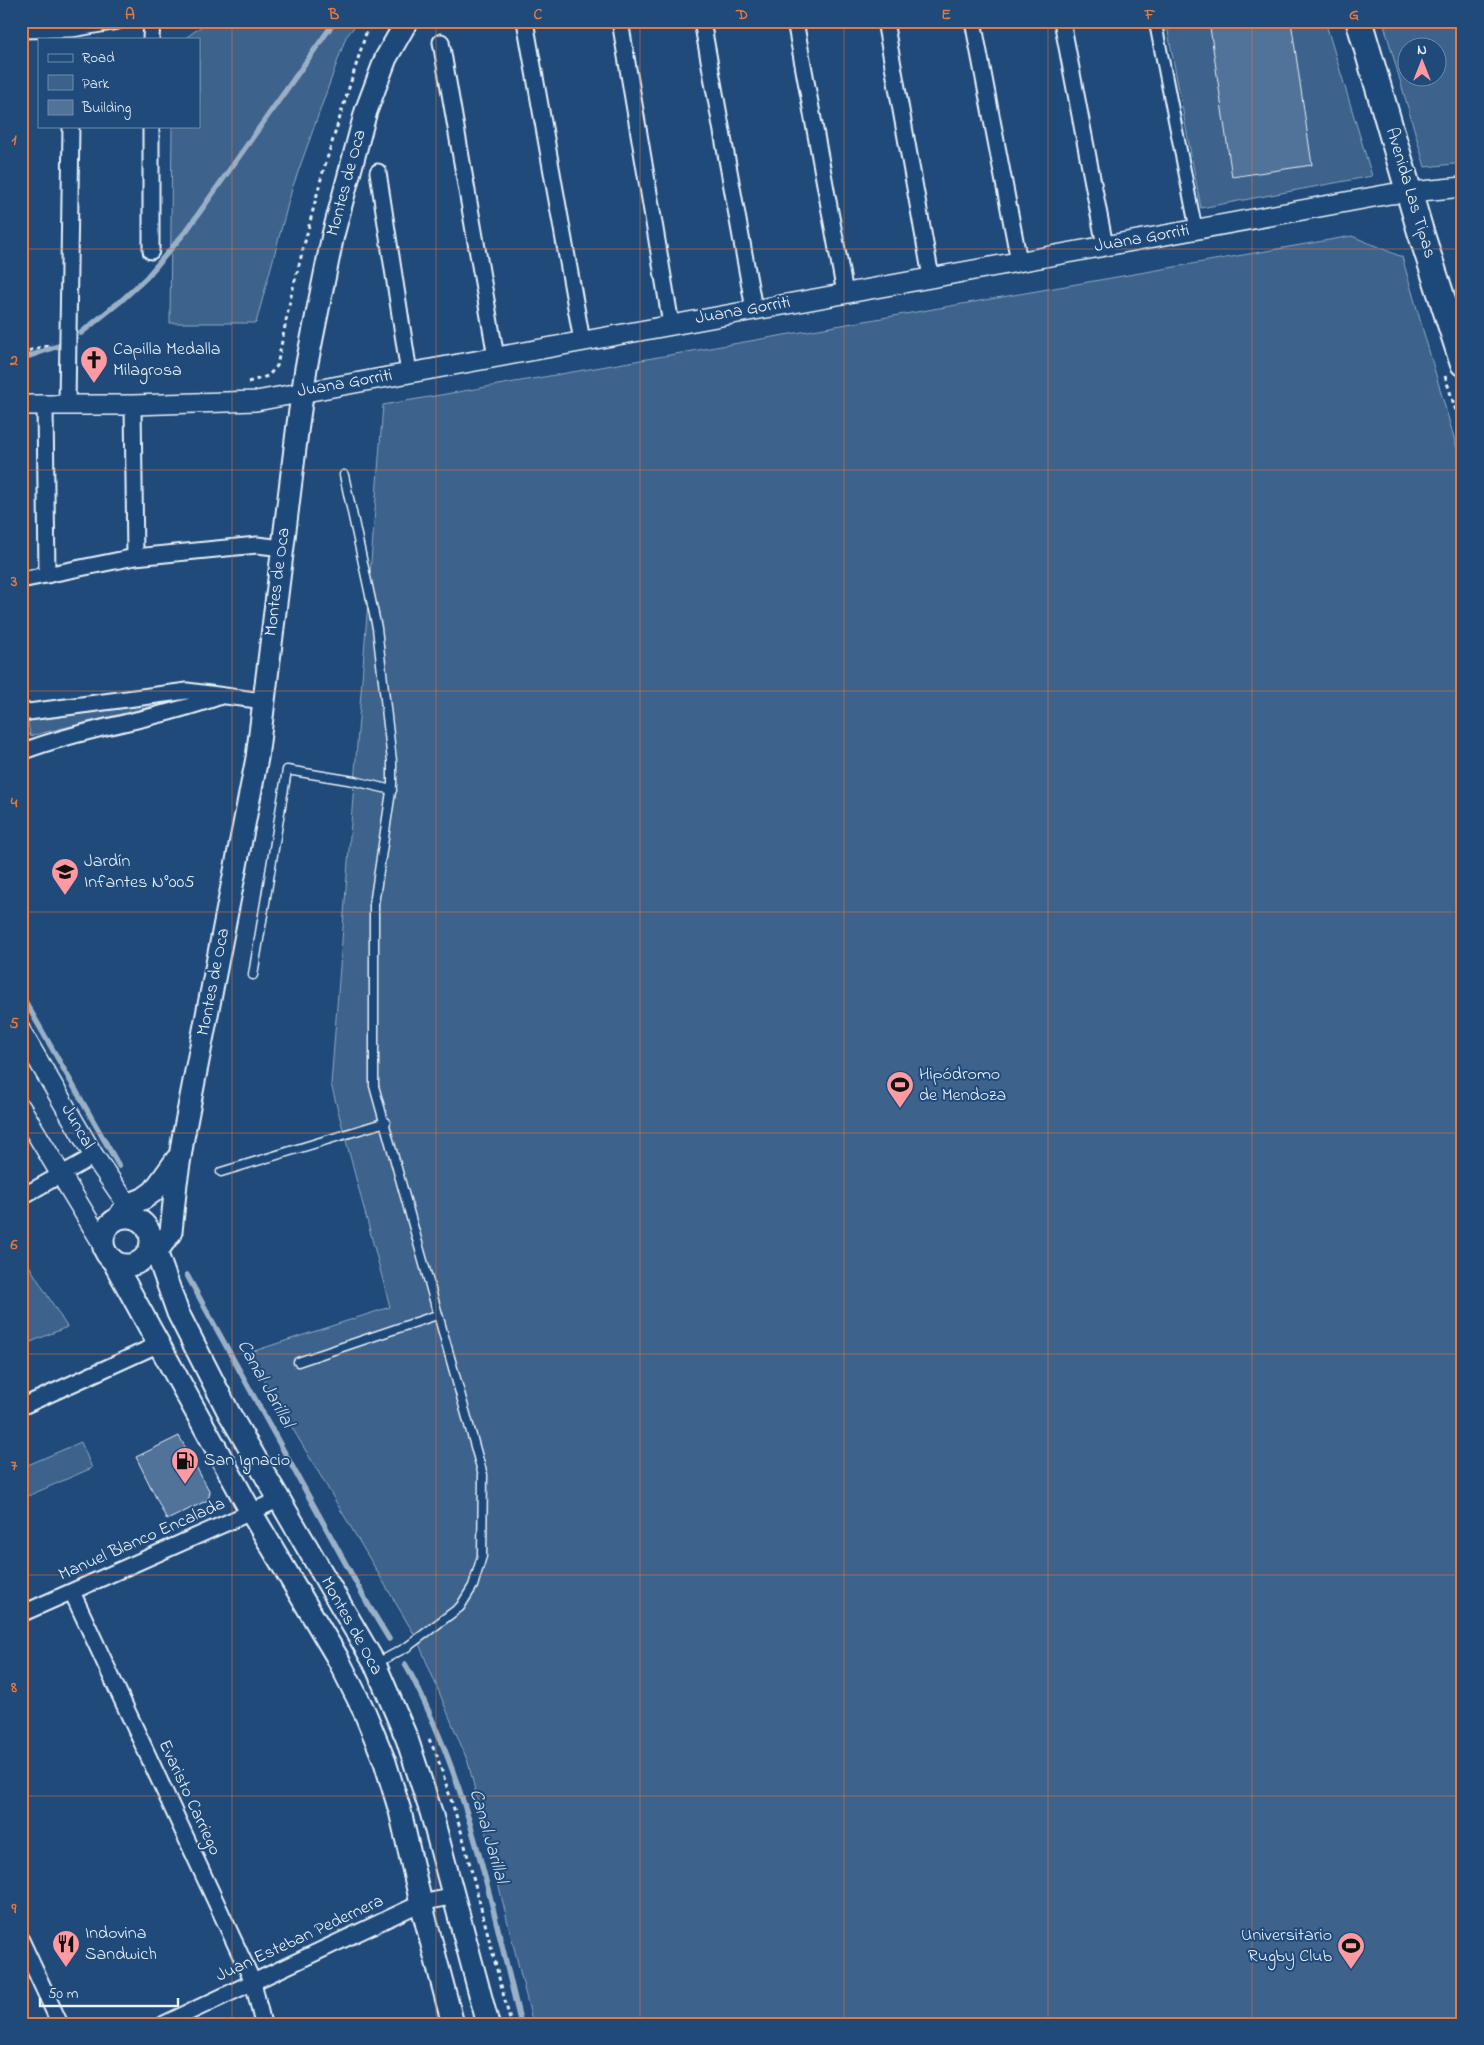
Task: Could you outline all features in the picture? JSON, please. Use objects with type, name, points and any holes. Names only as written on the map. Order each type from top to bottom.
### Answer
[{"type":"highway","name":"Avenida Las Tipas","points":[[1359,21],[1409,191],[1463,363]]},
{"type":"main road","name":"Montes de Oca","points":[[139,1231],[171,1232],[181,1152],[257,758],[302,391],[334,235],[366,111],[386,58],[407,21]]},
{"type":"main road","name":"Montes de Oca","points":[[181,1152],[154,1191],[143,1199],[139,1231],[169,1288],[182,1321],[229,1413],[375,1664],[407,1739],[431,1812],[488,2024]]},
{"type":"main road","points":[[106,1228],[139,1231],[131,1265],[123,1265],[108,1252],[103,1235],[106,1228]]},
{"type":"main road","name":"Montes de Oca","points":[[108,1252],[157,1345],[251,1512],[336,1657],[365,1713],[385,1762],[400,1811],[421,1903],[454,2024]]},
{"type":"street","points":[[152,21],[152,38]]},
{"type":"street","points":[[525,21],[582,341]]},
{"type":"street","points":[[620,21],[671,324]]},
{"type":"street","points":[[702,21],[754,309]]},
{"type":"street","points":[[795,21],[845,293]]},
{"type":"street","points":[[885,21],[931,277]]},
{"type":"street","points":[[973,21],[1019,261]]},
{"type":"street","points":[[1062,21],[1104,246]]},
{"type":"street","points":[[1154,21],[1196,229]]},
{"type":"street","points":[[26,27],[72,34],[116,22]]},
{"type":"street","points":[[441,42],[496,357]]},
{"type":"street","points":[[67,406],[71,128]]},
{"type":"street","points":[[151,128],[151,251]]},
{"type":"street","points":[[378,172],[409,373]]},
{"type":"street","name":"Juana Gorriti","points":[[21,405],[133,405],[256,400],[1409,191],[1463,187]]},
{"type":"street","points":[[133,405],[135,557]]},
{"type":"street","points":[[45,406],[47,575]]},
{"type":"street","points":[[21,580],[135,557],[257,545],[283,548]]},
{"type":"street","points":[[21,713],[187,690],[264,701]]},
{"type":"street","points":[[21,752],[46,743],[195,706],[222,695]]},
{"type":"street","name":"Juncal","points":[[21,1031],[139,1231]]},
{"type":"street","points":[[21,1108],[108,1252]]},
{"type":"street","points":[[21,1197],[94,1156]]},
{"type":"street","points":[[21,1407],[157,1345]]},
{"type":"street","name":"Manuel Blanco Encalada","points":[[21,1614],[278,1500]]},
{"type":"street","name":"Evaristo Carriego","points":[[72,1592],[253,1982],[263,2024]]},
{"type":"street","name":"Juan Esteban Pedernera","points":[[164,2024],[421,1903],[455,1896]]},
{"type":"street","points":[[21,1940],[60,2024]]},
{"type":"lane","points":[[344,475],[377,628],[392,761],[392,790],[374,904],[374,1086],[386,1122],[437,1315],[483,1475],[482,1556],[473,1586],[460,1607],[406,1647],[375,1664]]},
{"type":"lane","points":[[253,975],[287,770],[354,781],[392,790]]},
{"type":"lane","points":[[221,1172],[386,1122]]},
{"type":"lane","points":[[298,1362],[437,1315]]},
{"type":"path","points":[[243,384],[268,376],[277,366],[290,296],[322,175],[363,42],[373,21]]},
{"type":"path","points":[[21,353],[68,340]]},
{"type":"green space","points":[[209,21],[359,21],[346,37],[292,189],[256,323],[170,323],[172,128],[200,128],[200,38],[185,38]]},
{"type":"green space","points":[[1166,21],[1325,21],[1372,176],[1201,208]]},
{"type":"green space","points":[[1383,21],[1463,21],[1463,163],[1425,167],[1402,88],[1446,88],[1446,38],[1396,38],[1396,66]]},
{"type":"green space","name":"Hipódromo de Mendoza","points":[[1352,236],[1402,257],[1463,469],[1463,2024],[533,2024],[468,1762],[417,1639],[248,1353],[390,1307],[331,1084],[383,405]]},
{"type":"green space","points":[[171,702],[30,736],[28,721]]},
{"type":"green space","points":[[28,1264],[67,1327],[21,1346],[21,1268]]},
{"type":"green space","points":[[81,1442],[92,1468],[21,1499],[21,1468]]},
{"type":"building","points":[[1209,21],[1291,21],[1312,165],[1232,177]]},
{"type":"building","points":[[179,1436],[210,1492],[208,1500],[167,1520],[136,1457]]},
{"type":"waterway","points":[[81,333],[146,278],[187,230],[335,21]]},
{"type":"waterway","points":[[21,359],[58,346]]},
{"type":"waterway","name":"Canal Jarillal","points":[[21,994],[119,1166]]},
{"type":"waterway","name":"Canal Jarillal","points":[[187,1275],[389,1639]]},
{"type":"waterway","name":"Canal Jarillal","points":[[405,1664],[435,1726],[474,1836],[521,2024]]},
{"type":"place","name":"Capilla Medalla Milagrosa","points":[[94,384]]},
{"type":"place","name":"Jardín Infantes N°005","points":[[65,896]]},
{"type":"place","name":"Hipódromo de Mendoza","points":[[900,1109]]},
{"type":"place","name":"San Ignacio","points":[[185,1485]]},
{"type":"place","name":"Indovina Sandwich","points":[[66,1968]]},
{"type":"place","name":"Universitario Rugby Club","points":[[1351,1970]]}]
